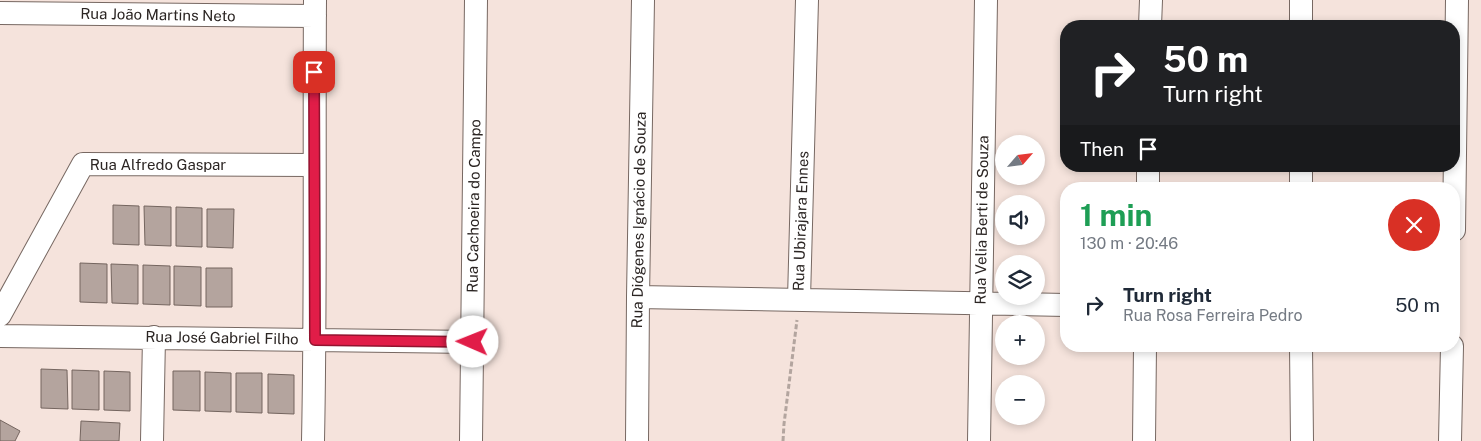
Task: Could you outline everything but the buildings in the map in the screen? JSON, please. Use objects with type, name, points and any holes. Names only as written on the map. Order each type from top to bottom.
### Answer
[{"type":"street","name":"Rua Cachoeira do Campo","points":[[471,441],[476,0]]},
{"type":"street","name":"Rua Diógenes Ignácio de Souza","points":[[637,441],[643,0]]},
{"type":"street","name":"Rua Ubirajara Ennes","points":[[799,299],[807,0]]},
{"type":"street","name":"Rua Velia Berti de Souza","points":[[979,441],[986,0]]},
{"type":"street","points":[[1150,20],[1151,0]]},
{"type":"street","points":[[1301,0],[1301,20]]},
{"type":"street","points":[[1457,0],[1457,20]]},
{"type":"street","points":[[313,441],[315,340],[315,8]]},
{"type":"street","name":"Rua João Martins Neto","points":[[0,14],[315,8]]},
{"type":"street","name":"Rua Alfredo Gaspar","points":[[0,315],[83,164],[314,165]]},
{"type":"street","points":[[638,297],[1060,305]]},
{"type":"street","name":"Rua José Gabriel Filho","points":[[0,336],[473,342]]},
{"type":"street","points":[[152,441],[154,338]]},
{"type":"street","points":[[1144,441],[1145,352]]},
{"type":"street","points":[[1302,352],[1302,441]]},
{"type":"street","points":[[1450,441],[1452,352]]},
{"type":"path","name":"Rua Ubirajara Ennes","points":[[783,441],[799,299]]},
{"type":"route","points":[[314,72],[315,340],[473,342]]}]
